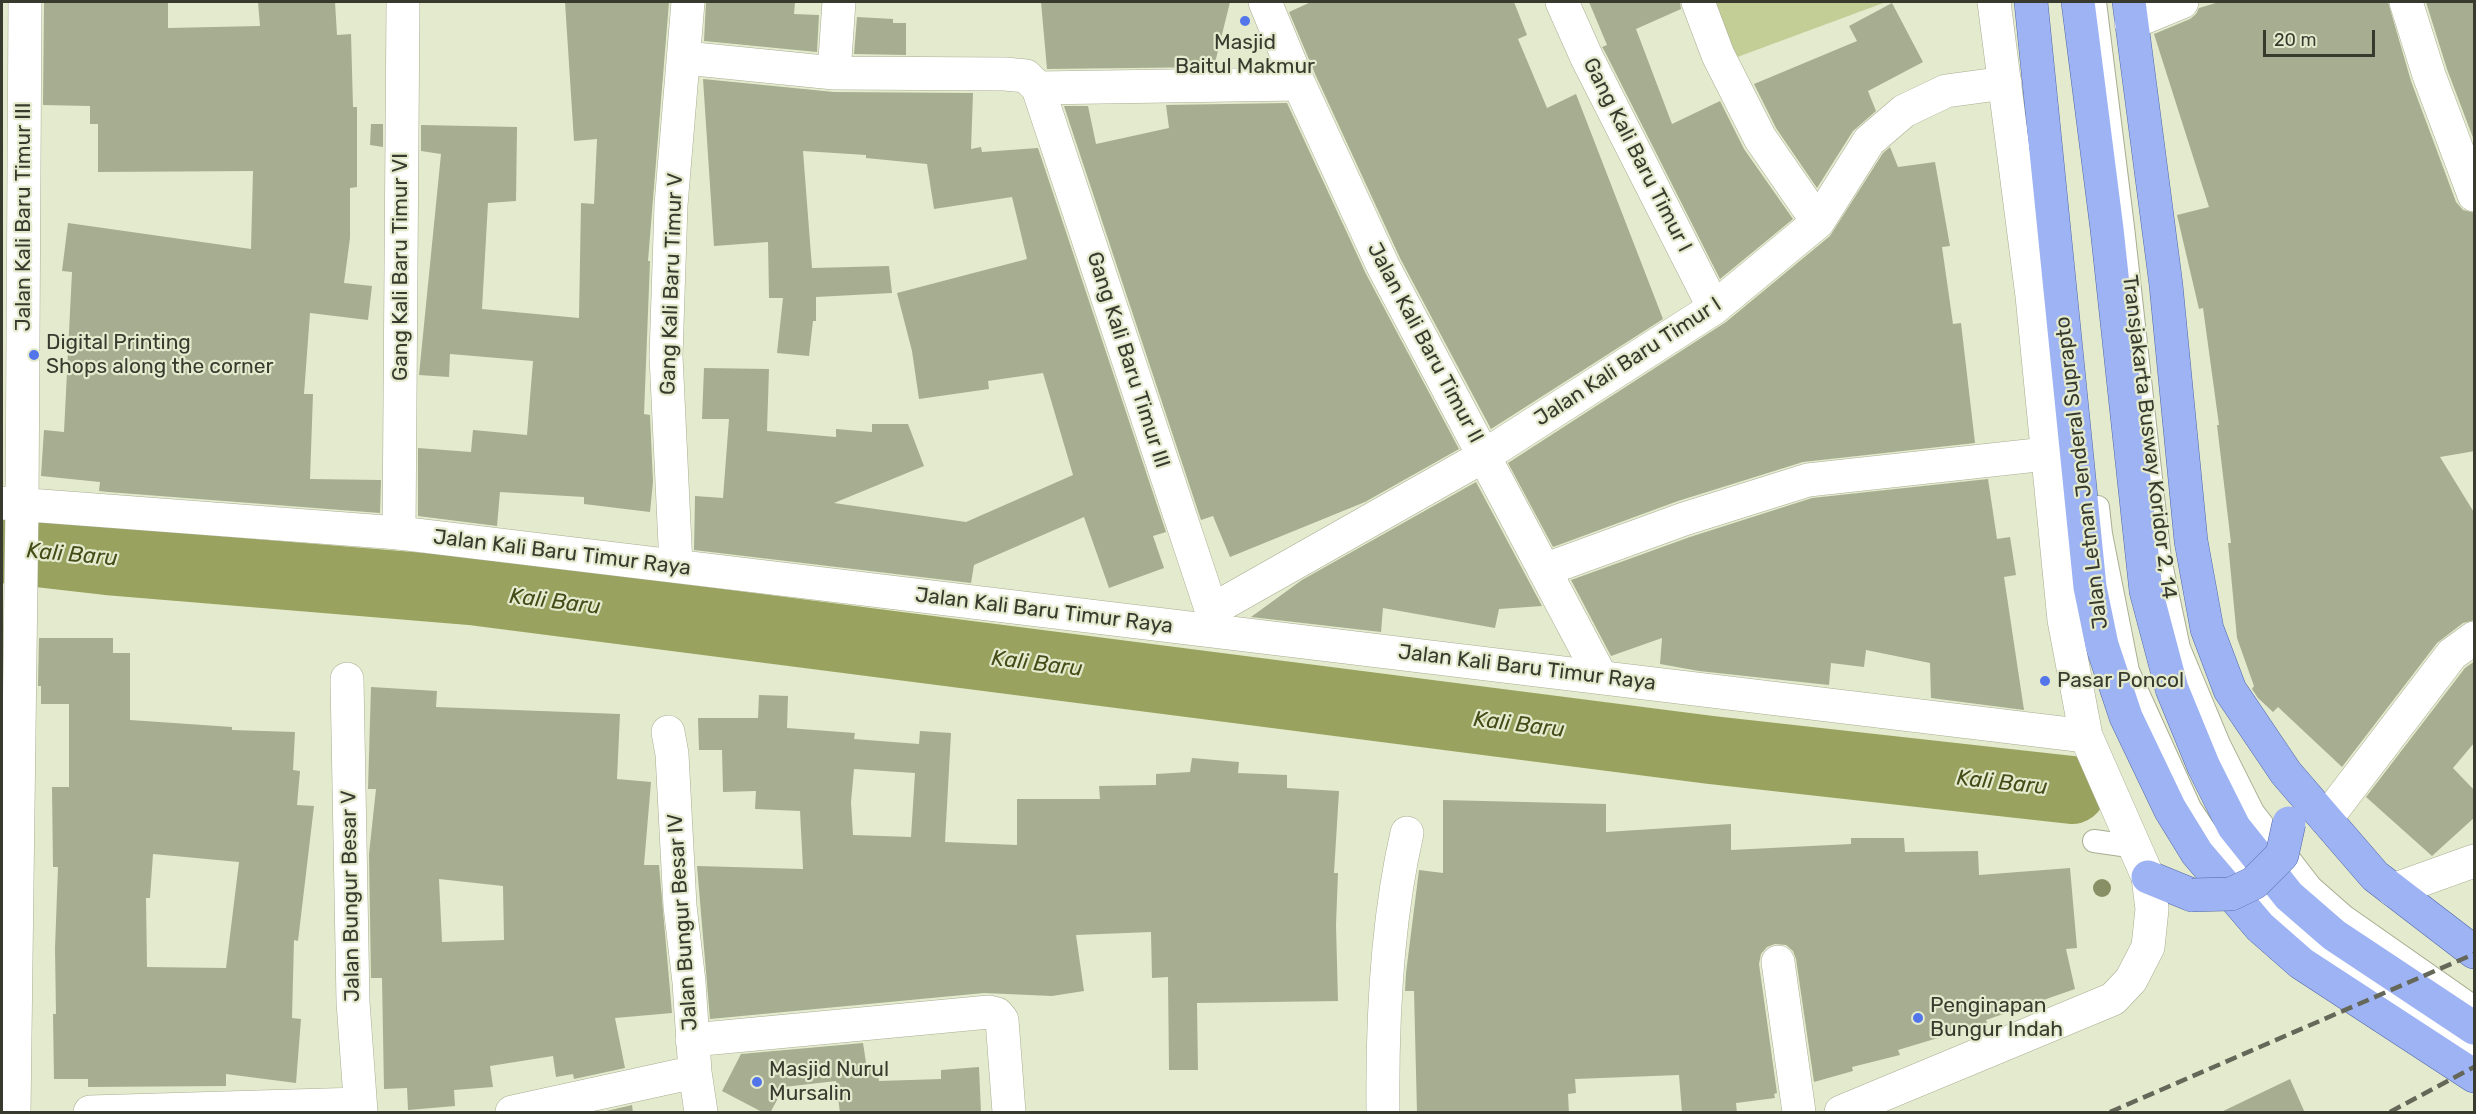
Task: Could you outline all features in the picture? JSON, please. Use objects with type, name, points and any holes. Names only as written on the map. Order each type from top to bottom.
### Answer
[{"type":"main road","name":"Jalan Letnan Jenderal Suprapto","points":[[2031,2],[2090,587],[2102,645],[2126,717],[2170,809],[2197,853],[2260,927],[2301,963],[2475,1076]]},
{"type":"main road","points":[[2078,2],[2108,229],[2146,591],[2172,689],[2204,767],[2234,827],[2289,896],[2334,935],[2475,1028]]},
{"type":"main road","points":[[2130,12],[2166,285],[2191,541],[2207,629],[2230,690],[2286,773],[2374,876],[2475,952]]},
{"type":"main road","points":[[2148,877],[2192,895],[2231,894],[2254,883],[2282,855],[2289,823],[2286,773]]},
{"type":"street","name":"Jalan Kali Baru Timur III","points":[[14,1113],[11,626],[21,592],[15,514],[25,2]]},
{"type":"street","name":"Gang Kali Baru Timur VI","points":[[399,533],[403,2]]},
{"type":"street","name":"Gang Kali Baru Timur V","points":[[675,566],[666,356],[671,205],[688,2]]},
{"type":"street","points":[[834,73],[839,2]]},
{"type":"street","name":"Gang Kali Baru Timur I","points":[[1562,2],[1587,58],[1714,308]]},
{"type":"street","points":[[1698,2],[1718,55],[1760,138],[1818,222]]},
{"type":"street","name":"Jalan Letnan Jenderal Suprapto","points":[[1842,1113],[2113,999],[2131,980],[2148,947],[2152,909],[2148,877],[2086,736],[2064,620],[2032,296],[1994,2]]},
{"type":"street","points":[[2130,12],[2182,2]]},
{"type":"street","points":[[2406,2],[2429,75],[2475,195]]},
{"type":"street","name":"Jalan Kali Baru Timur II","points":[[1271,3],[1299,84],[1383,266],[1601,677]]},
{"type":"street","points":[[685,58],[834,73],[1005,74],[1026,76],[1038,88],[1299,84]]},
{"type":"street","name":"Jalan Kali Baru Timur I","points":[[1215,621],[1484,456],[1714,308],[1818,222],[1869,141],[1904,111],[1946,92],[2005,83]]},
{"type":"street","name":"Gang Kali Baru Timur III","points":[[1038,88],[1215,621]]},
{"type":"street","points":[[1544,570],[1684,519],[1808,480],[2046,454]]},
{"type":"street","name":"Jalan Kali Baru Timur Raya","points":[[15,514],[399,533],[675,566],[1215,621],[1601,677],[2086,736]]},
{"type":"street","points":[[2326,819],[2452,654],[2475,638]]},
{"type":"street","name":"Jalan Bungur Besar V","points":[[346,679],[353,1002],[360,1108]]},
{"type":"street","name":"Jalan Bungur Besar IV","points":[[668,732],[672,754],[680,906],[689,982],[695,1072],[701,1113]]},
{"type":"street","points":[[1383,1113],[1385,1005],[1400,864],[1407,833]]},
{"type":"street","points":[[2393,890],[2475,861]]},
{"type":"street","points":[[1778,962],[1799,1113]]},
{"type":"street","points":[[692,1040],[989,1012],[997,1014],[1002,1020],[1010,1113]]},
{"type":"street","points":[[512,1113],[695,1072]]},
{"type":"street","points":[[90,1113],[360,1108]]},
{"type":"lane","points":[[2045,2],[2101,534],[2128,671],[2190,808],[2211,842],[2277,915],[2317,950],[2475,1054]]},
{"type":"lane","name":"Transjakarta Busway Koridor 2, 14","points":[[2095,2],[2124,227],[2160,559],[2179,648],[2219,744],[2253,812],[2311,887],[2344,916],[2475,1007]]},
{"type":"lane","points":[[2094,841],[2136,847]]},
{"type":"green space","points":[[1708,2],[1886,2],[1732,59]]},
{"type":"building","points":[[44,2],[168,2],[168,28],[260,26],[258,2],[335,2],[337,35],[351,34],[353,107],[357,107],[357,187],[350,188],[350,238],[344,283],[372,286],[368,320],[310,313],[304,394],[313,394],[310,479],[381,480],[380,513],[108,492],[99,491],[100,482],[41,476],[44,430],[64,432],[72,272],[62,271],[68,223],[251,249],[253,171],[98,172],[98,124],[90,124],[90,106],[43,105]]},
{"type":"building","points":[[565,2],[669,2],[648,261],[650,261],[644,414],[650,415],[653,482],[650,512],[584,504],[584,497],[500,492],[497,526],[418,516],[418,448],[471,452],[473,430],[527,435],[533,361],[450,354],[449,377],[419,375],[441,154],[421,151],[421,125],[517,127],[516,201],[488,203],[482,309],[579,318],[581,203],[594,204],[597,139],[574,141]]},
{"type":"building","points":[[706,2],[795,2],[794,14],[819,15],[817,52],[704,41]]},
{"type":"building","points":[[1041,2],[1230,2],[1214,67],[1047,69]]},
{"type":"building","points":[[1311,2],[1514,2],[1527,35],[1518,39],[1547,108],[1576,94],[1663,319],[1491,429],[1400,258],[1289,12]]},
{"type":"building","points":[[1589,2],[1680,2],[1681,9],[1636,29],[1672,124],[1720,101],[1744,149],[1793,219],[1720,279],[1602,47],[1607,45]]},
{"type":"building","points":[[2219,2],[2388,2],[2411,81],[2456,202],[2463,210],[2475,213],[2475,451],[2440,457],[2475,514],[2475,620],[2463,623],[2437,643],[2342,767],[2278,707],[2273,712],[2258,698],[2252,689],[2254,686],[2237,638],[2228,543],[2231,543],[2217,425],[2219,425],[2203,308],[2199,309],[2177,215],[2209,207],[2154,34],[2190,19],[2199,8]]},
{"type":"building","points":[[2426,2],[2475,2],[2475,143],[2447,69]]},
{"type":"building","points":[[1892,3],[1923,62],[1868,91],[1876,111],[1853,131],[1817,188],[1776,128],[1754,84],[1857,41],[1849,26]]},
{"type":"building","points":[[857,17],[893,19],[893,23],[906,23],[906,55],[854,54]]},
{"type":"building","points":[[703,79],[834,92],[973,93],[971,149],[981,147],[982,152],[1038,148],[1166,532],[1153,536],[1164,568],[1109,588],[1084,517],[974,565],[971,583],[694,550],[695,496],[723,498],[729,419],[702,419],[704,368],[769,369],[767,431],[836,437],[836,429],[872,432],[872,424],[908,424],[924,466],[834,503],[966,522],[1073,475],[1043,373],[988,381],[989,389],[919,399],[912,351],[897,293],[1027,259],[1012,197],[934,209],[927,164],[866,158],[866,155],[803,151],[812,268],[889,266],[892,293],[816,297],[816,321],[813,321],[809,356],[777,353],[783,298],[769,298],[768,242],[714,246]]},
{"type":"building","points":[[1287,103],[1366,274],[1459,449],[1365,502],[1230,557],[1213,516],[1201,520],[1064,106],[1088,106],[1096,144],[1169,128],[1166,105]]},
{"type":"building","points":[[371,124],[383,124],[383,147],[370,145]]},
{"type":"building","points":[[1890,147],[1898,167],[1935,162],[1950,246],[1942,247],[1953,324],[1961,323],[1975,443],[1803,462],[1678,501],[1553,547],[1508,463],[1726,322],[1830,236],[1883,153]]},
{"type":"building","points":[[1988,479],[1997,539],[2010,537],[2016,575],[2004,577],[2024,710],[1931,698],[1930,663],[1866,650],[1864,667],[1831,663],[1829,685],[1699,671],[1660,664],[1662,638],[1611,656],[1571,580],[1690,537],[1812,498]]},
{"type":"building","points":[[1476,482],[1542,606],[1499,609],[1495,628],[1383,608],[1381,632],[1251,617],[1302,580]]},
{"type":"building","points":[[39,638],[113,638],[113,653],[130,653],[130,720],[232,727],[232,730],[295,732],[293,770],[300,771],[297,805],[314,806],[298,941],[294,940],[292,1018],[301,1019],[296,1083],[226,1074],[226,1086],[88,1087],[88,1079],[54,1079],[53,1014],[56,1014],[55,948],[58,867],[53,867],[52,787],[69,787],[69,704],[41,704],[41,686],[38,686]],"holes":[[[153,854],[239,862],[226,968],[147,967],[146,898],[150,898]]]},
{"type":"building","points":[[2475,661],[2475,742],[2453,768],[2475,791],[2475,817],[2432,856],[2366,797],[2465,668]]},
{"type":"building","points":[[371,687],[437,691],[436,707],[620,714],[617,779],[651,782],[644,865],[659,865],[672,1013],[615,1018],[625,1068],[574,1079],[573,1074],[556,1077],[553,1056],[490,1066],[493,1087],[454,1090],[455,1106],[408,1110],[407,1088],[384,1089],[382,978],[371,978],[369,854],[376,789],[368,789]],"holes":[[[439,879],[503,886],[504,940],[442,942]]]},
{"type":"building","points":[[759,695],[788,696],[787,728],[855,733],[854,739],[919,744],[920,731],[951,733],[945,842],[1017,845],[1017,799],[1100,799],[1099,786],[1156,785],[1156,774],[1190,772],[1192,758],[1239,762],[1238,773],[1287,775],[1287,788],[1339,791],[1334,873],[1338,873],[1336,925],[1338,1001],[1197,1003],[1198,1070],[1169,1070],[1168,977],[1152,978],[1151,932],[1076,935],[1084,991],[1052,996],[984,993],[710,1019],[697,866],[803,869],[800,811],[755,809],[756,791],[723,792],[722,750],[699,750],[698,718],[758,718]],"holes":[[[854,769],[915,773],[911,837],[853,835],[851,802]]]},
{"type":"building","points":[[1443,800],[1606,804],[1606,832],[1731,824],[1731,850],[1851,844],[1851,838],[1904,838],[1905,852],[1978,851],[1979,875],[2070,868],[2077,948],[2066,949],[2075,989],[1986,1020],[1987,1023],[1950,1032],[1951,1034],[1898,1050],[1900,1055],[1852,1067],[1853,1071],[1814,1082],[1796,959],[1793,951],[1786,945],[1775,944],[1767,947],[1761,954],[1759,964],[1777,1093],[1774,1094],[1775,1098],[1736,1103],[1737,1113],[1682,1113],[1679,1075],[1575,1079],[1576,1093],[1568,1094],[1569,1113],[1417,1113],[1414,991],[1405,991],[1406,973],[1419,870],[1443,873]]},
{"type":"building","points":[[863,1043],[867,1069],[877,1068],[879,1081],[941,1079],[941,1070],[979,1067],[981,1113],[840,1113],[836,1081],[784,1087],[770,1113],[764,1113],[722,1091],[741,1054]]},
{"type":"building","points":[[2290,1079],[2305,1113],[2219,1113]]},
{"type":"building","points":[[632,1105],[633,1113],[598,1113]]},
{"type":"waterway","name":"Kali Baru","points":[[2,549],[107,561],[471,591],[1711,750],[2072,790]]},
{"type":"railway","points":[[2110,1112],[2474,954]]},
{"type":"railway","points":[[2390,1112],[2474,1067]]},
{"type":"place","name":"Masjid Baitul Makmur","points":[[1245,21]]},
{"type":"place","name":"Digital Printing Shops along the corner","points":[[34,355]]},
{"type":"place","name":"Pasar Poncol","points":[[2045,681]]},
{"type":"place","name":"Penginapan Bungur Indah","points":[[1918,1018]]},
{"type":"place","name":"Masjid Nurul Mursalin","points":[[757,1082]]}]
